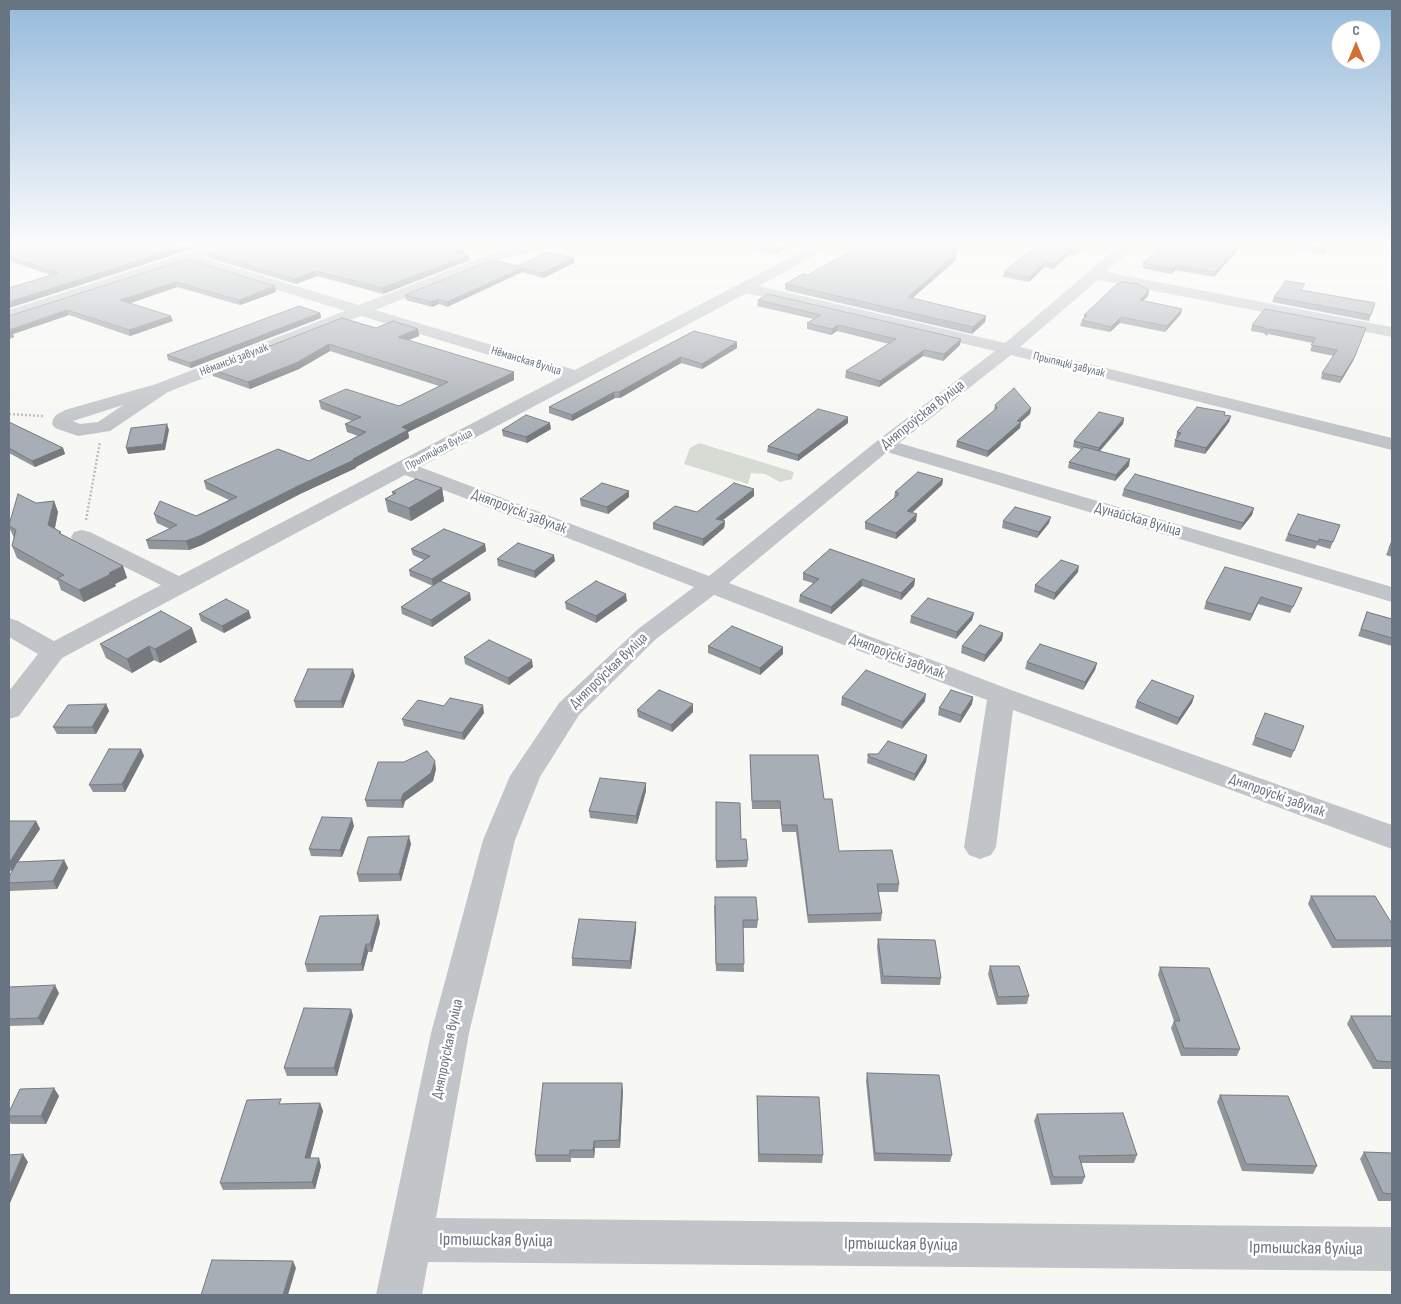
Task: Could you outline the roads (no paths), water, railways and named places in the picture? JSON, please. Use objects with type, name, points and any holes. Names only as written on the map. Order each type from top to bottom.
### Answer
[{"type":"street","points":[[9,315],[35,307]]},
{"type":"street","name":"Нёманская вуліца","points":[[352,307],[575,376]]},
{"type":"street","name":"Нёманскі завулак","points":[[162,388],[370,307]]},
{"type":"street","name":"Прыпяцкая вуліца","points":[[53,652],[709,307]]},
{"type":"street","name":"Прыпяцкі завулак","points":[[827,307],[1008,349],[1034,357],[1392,444]]},
{"type":"street","name":"Дняпроўская вуліца","points":[[399,1295],[450,1033],[499,840],[525,776],[569,709],[647,634],[711,586],[1058,307]]},
{"type":"street","points":[[1261,307],[1392,332]]},
{"type":"street","points":[[162,388],[103,427],[78,430],[62,424],[63,419],[72,414],[162,388]]},
{"type":"street","name":"Дунайская вуліца","points":[[884,445],[1392,595]]},
{"type":"street","name":"Дняпроўскі завулак","points":[[405,468],[1001,696],[1392,837]]},
{"type":"street","points":[[82,537],[181,586]]},
{"type":"street","points":[[9,626],[53,652],[9,710]]},
{"type":"street","points":[[980,847],[1001,696]]},
{"type":"street","name":"Іртышская вуліца","points":[[411,1240],[1392,1249]]}]
